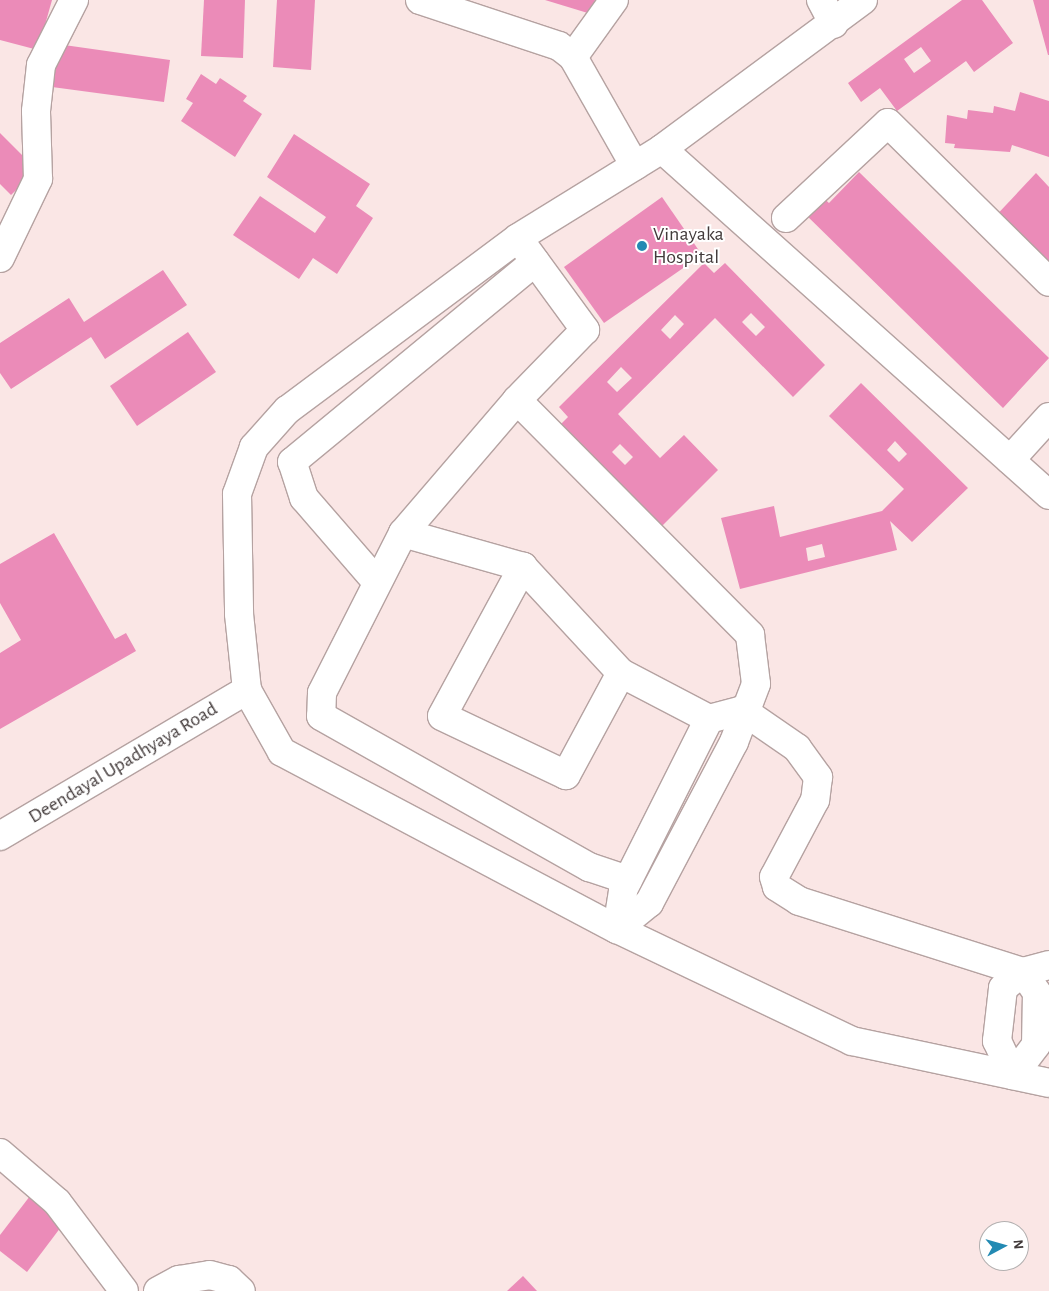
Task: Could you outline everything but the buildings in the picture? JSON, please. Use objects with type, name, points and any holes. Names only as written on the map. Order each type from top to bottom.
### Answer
[{"type":"street","points":[[0,258],[38,178],[36,111],[41,64],[74,0]]},
{"type":"street","points":[[420,0],[559,46],[573,57],[635,166]]},
{"type":"street","points":[[573,57],[614,0]]},
{"type":"street","points":[[821,0],[834,24]]},
{"type":"street","points":[[863,0],[834,24],[662,149],[518,238],[287,410],[254,447],[237,494],[239,614],[247,690],[282,752],[616,929],[852,1041],[1049,1082]]},
{"type":"street","points":[[786,218],[888,123],[1049,282]]},
{"type":"street","points":[[662,149],[1049,495]]},
{"type":"street","points":[[518,238],[585,330],[517,400],[403,533],[376,581],[322,693],[321,716],[589,867],[628,880]]},
{"type":"street","points":[[376,581],[304,498],[292,462],[535,262]]},
{"type":"street","points":[[517,400],[750,635],[756,684],[742,710],[734,742],[649,903],[616,929]]},
{"type":"street","points":[[1010,460],[1049,417]]},
{"type":"street","points":[[403,533],[523,567],[621,673],[709,719],[742,710],[797,748],[818,777],[815,800],[774,877],[777,887],[799,901],[1023,972],[1037,993],[1036,1045],[1013,1075]]},
{"type":"street","points":[[523,567],[442,716],[566,775],[621,673]]},
{"type":"street","name":"Deendayal Upadhyaya Road","points":[[3,828],[247,690]]},
{"type":"street","points":[[616,929],[628,880],[709,719]]},
{"type":"street","points":[[1013,1075],[997,1041],[1002,988],[1023,972],[1049,965]]},
{"type":"street","points":[[0,1153],[57,1202],[124,1291]]},
{"type":"street","points":[[158,1291],[179,1280],[210,1275],[229,1280],[241,1291]]},
{"type":"place","name":"Vinayaka Hospital","points":[[642,246]]}]
